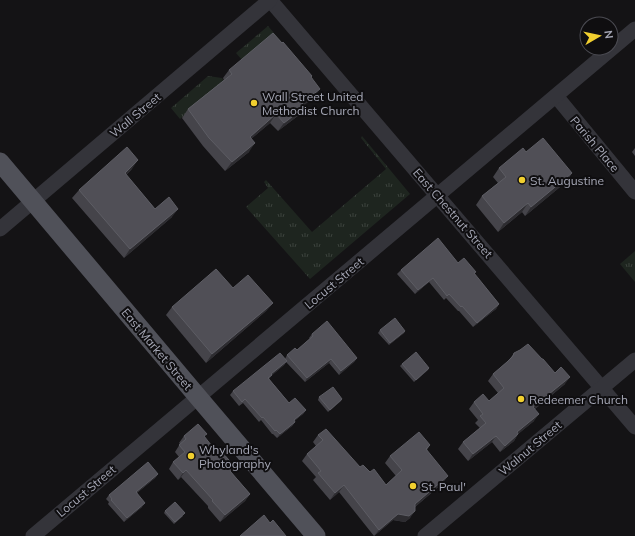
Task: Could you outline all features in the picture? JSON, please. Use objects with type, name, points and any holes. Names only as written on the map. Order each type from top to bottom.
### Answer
[{"type":"main road","name":"East Market Street","points":[[0,162],[316,536]]},
{"type":"street","name":"East Chestnut Street","points":[[270,0],[635,427]]},
{"type":"street","name":"Wall Street","points":[[0,229],[270,0]]},
{"type":"street","name":"Locust Street","points":[[33,536],[635,29]]},
{"type":"street","name":"Parish Place","points":[[556,96],[635,192]]},
{"type":"street","name":"Walnut Street","points":[[425,536],[635,360]]},
{"type":"green space","points":[[268,26],[313,79],[306,84],[242,60],[236,53]]},
{"type":"green space","points":[[208,76],[222,78],[225,82],[180,119],[171,108]]},
{"type":"green space","points":[[362,136],[410,194],[310,279],[246,207],[268,188],[264,182],[266,180],[312,232],[386,169],[361,138]]},
{"type":"green space","points":[[635,251],[635,282],[620,264]]},
{"type":"building","name":"Wall Street United Methodist Church","points":[[273,33],[282,43],[283,42],[312,76],[311,77],[320,89],[302,103],[305,107],[284,123],[276,114],[250,137],[255,143],[232,162],[209,138],[188,109],[232,74],[229,70]]},
{"type":"building","points":[[543,138],[572,173],[531,207],[528,203],[504,223],[482,196],[506,177],[499,168],[523,148],[526,152]]},
{"type":"building","points":[[127,147],[138,160],[125,173],[155,209],[169,197],[178,209],[130,249],[79,190]]},
{"type":"building","points":[[438,238],[458,263],[464,258],[499,304],[477,323],[449,294],[447,296],[433,278],[418,290],[401,270]]},
{"type":"building","points":[[216,269],[233,288],[248,275],[273,303],[212,354],[172,307]]},
{"type":"building","points":[[395,318],[405,331],[390,343],[380,330]]},
{"type":"building","points":[[327,321],[357,358],[341,371],[331,359],[307,378],[287,355],[295,348],[297,350]]},
{"type":"building","points":[[528,344],[555,373],[561,367],[570,377],[533,407],[539,414],[517,432],[518,434],[505,446],[496,436],[473,454],[463,442],[486,423],[480,416],[483,414],[474,402],[483,394],[489,401],[504,388],[493,374],[513,356],[514,353]]},
{"type":"building","points":[[416,352],[429,368],[416,380],[402,364]]},
{"type":"building","points":[[280,353],[287,361],[268,378],[289,403],[295,398],[306,410],[294,420],[295,422],[280,434],[276,430],[275,431],[263,417],[262,418],[245,399],[242,402],[233,391]]},
{"type":"building","points":[[333,387],[342,399],[330,410],[319,397]]},
{"type":"building","points":[[198,424],[207,434],[204,436],[219,455],[222,452],[235,467],[230,471],[250,494],[225,515],[186,470],[183,473],[173,462],[185,452],[179,445],[186,439],[184,436]]},
{"type":"building","points":[[326,429],[360,467],[363,465],[370,472],[374,469],[386,485],[402,470],[390,456],[419,432],[430,445],[426,449],[448,476],[415,504],[415,511],[409,516],[398,514],[379,530],[344,485],[335,493],[318,473],[321,471],[307,454],[323,440],[318,435]]},
{"type":"building","points":[[148,462],[158,474],[136,492],[145,503],[127,518],[111,500],[112,499],[109,495]]},
{"type":"building","points":[[175,502],[185,513],[175,522],[165,511]]},
{"type":"building","points":[[264,515],[270,523],[273,520],[286,536],[240,536]]},
{"type":"place","name":"Wall Street United Methodist Church","points":[[254,103]]},
{"type":"place","name":"St. Augustine","points":[[522,180]]},
{"type":"place","name":"Redeemer Church","points":[[521,399]]},
{"type":"place","name":"Whyland's Photography","points":[[191,456]]},
{"type":"place","name":"St. Paul'","points":[[413,486]]}]
